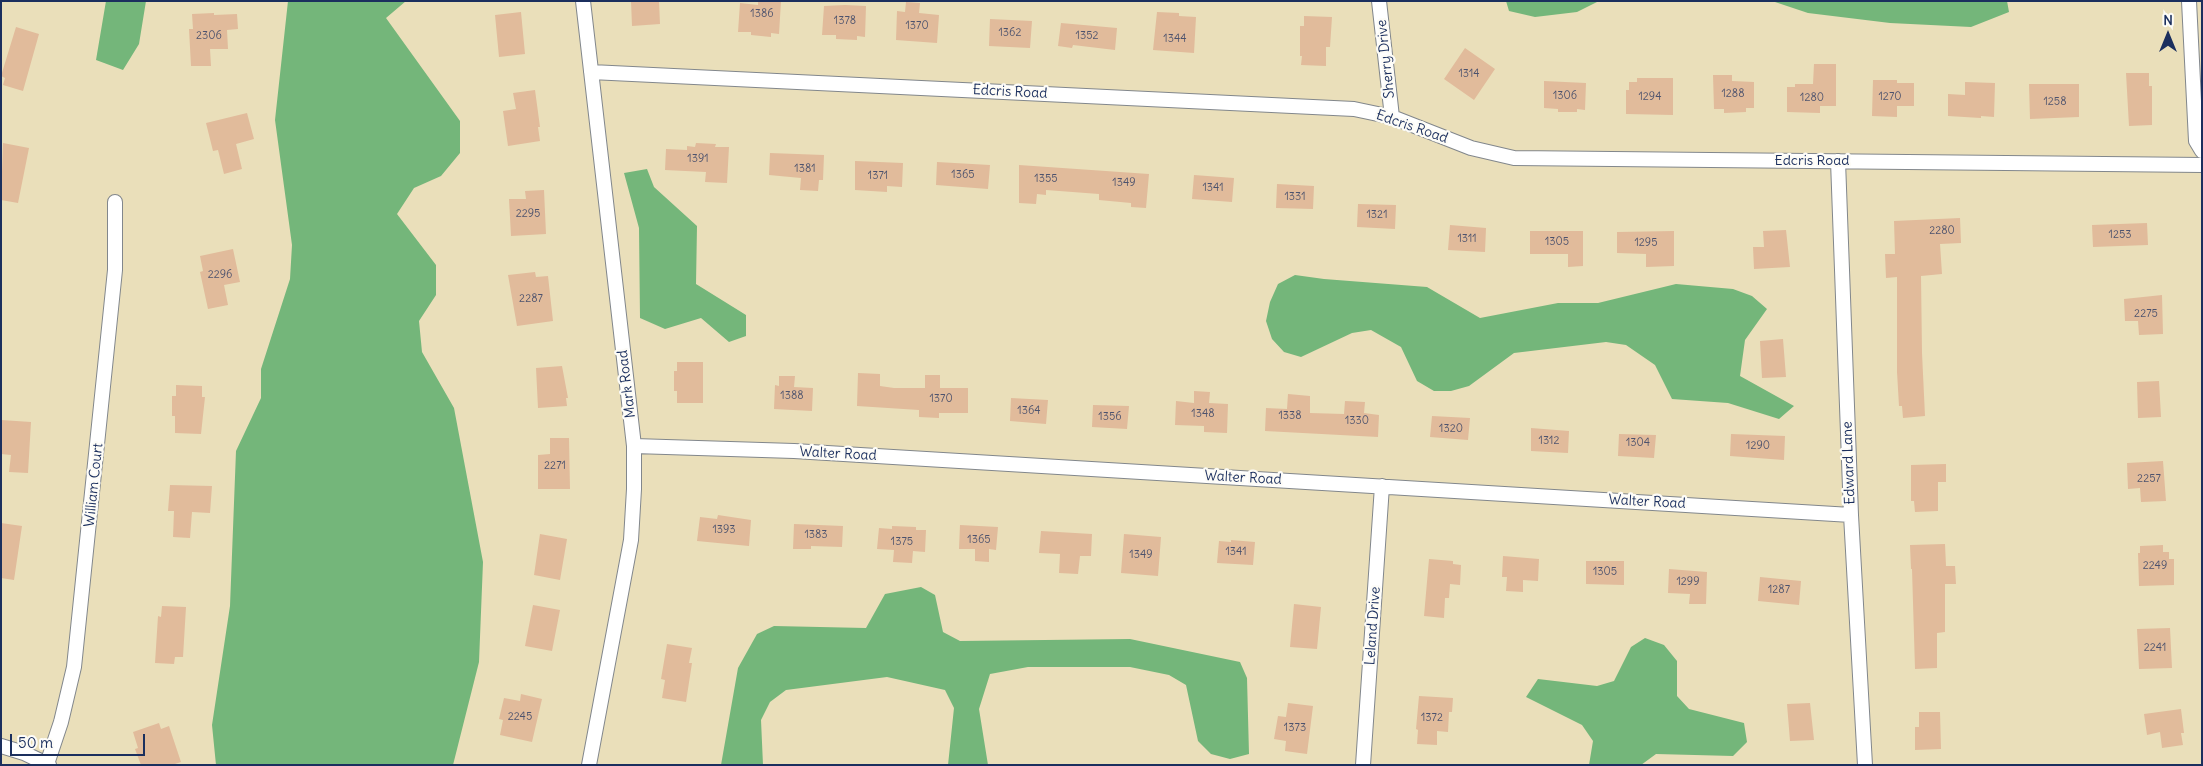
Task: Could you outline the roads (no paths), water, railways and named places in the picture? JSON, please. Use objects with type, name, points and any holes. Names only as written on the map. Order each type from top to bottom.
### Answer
[{"type":"street","name":"Mark Road","points":[[583,1],[634,446],[631,540],[589,765]]},
{"type":"street","name":"Sherry Drive","points":[[1379,1],[1392,118]]},
{"type":"street","points":[[2189,1],[2196,141],[2202,151]]},
{"type":"street","name":"Edcris Road","points":[[591,72],[1354,109],[1392,118],[1471,148],[1514,158],[2202,165]]},
{"type":"street","name":"Edward Lane","points":[[1838,161],[1851,515],[1865,765]]},
{"type":"street","name":"William Court","points":[[48,764],[61,722],[74,667],[115,270],[115,202]]},
{"type":"street","name":"Walter Road","points":[[634,446],[794,451],[1851,515]]},
{"type":"street","name":"Leland Drive","points":[[1363,765],[1382,486]]},
{"type":"street","points":[[1,746],[24,753],[48,764]]}]
